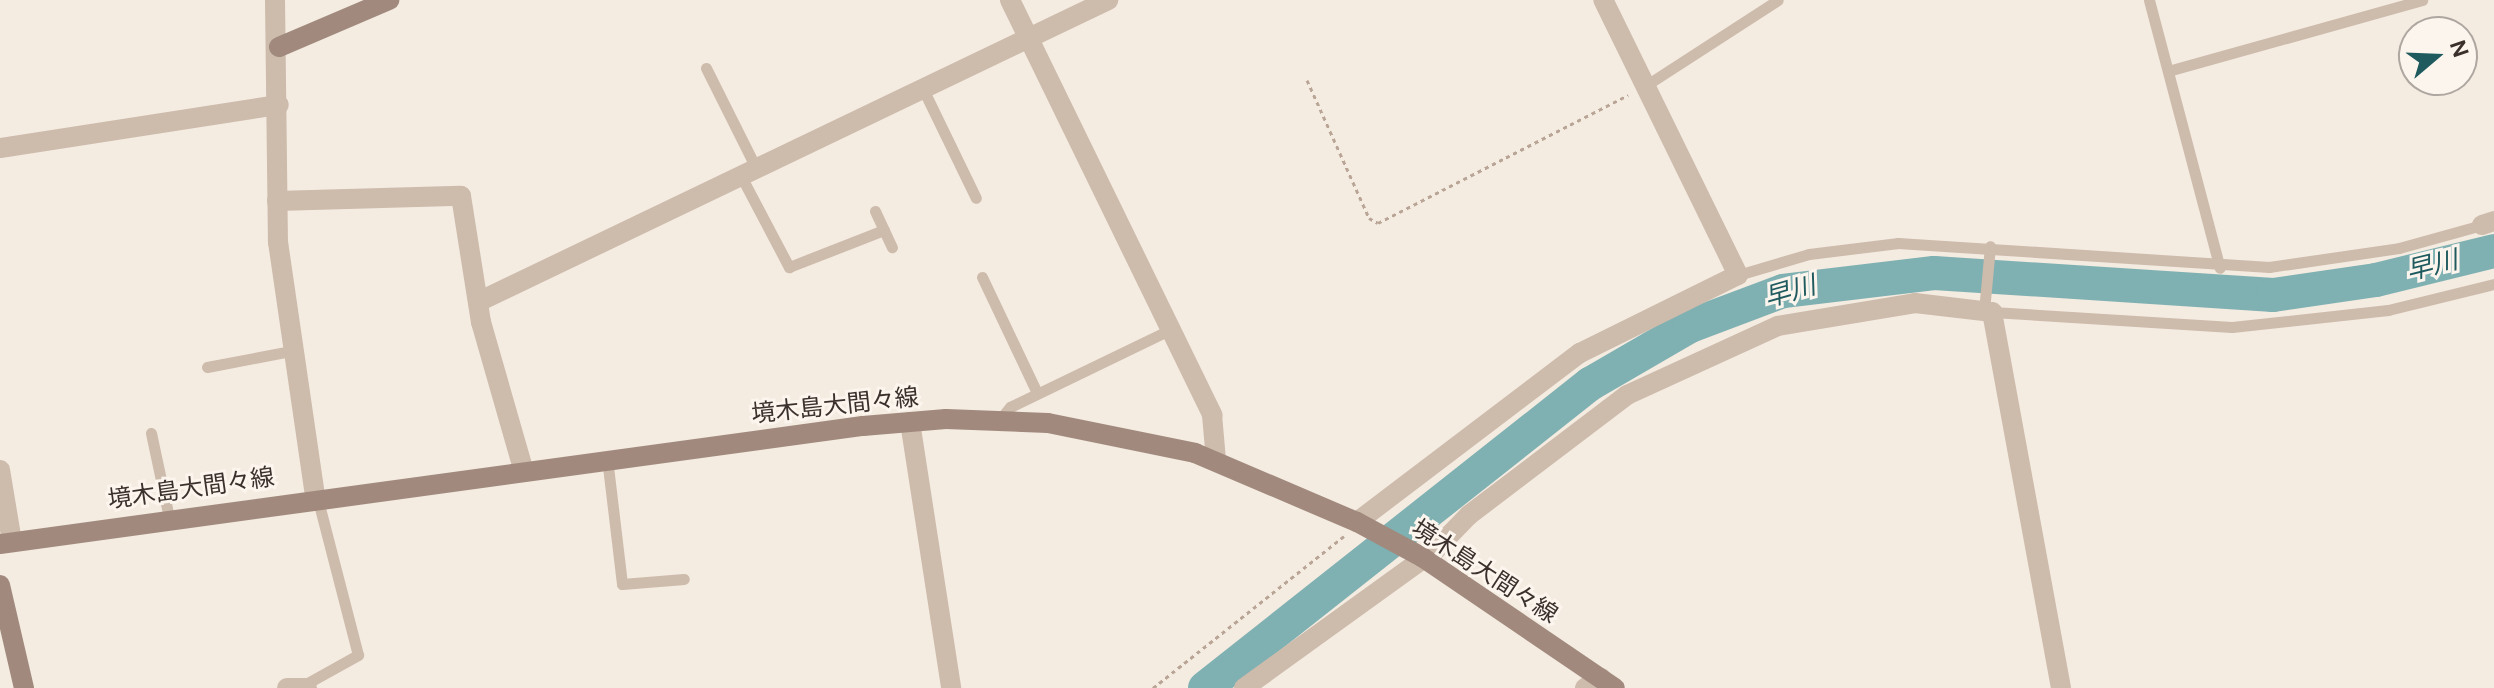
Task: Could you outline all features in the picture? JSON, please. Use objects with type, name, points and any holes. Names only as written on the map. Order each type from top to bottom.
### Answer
[{"type":"main road","points":[[279,47],[389,0]]},
{"type":"main road","name":"境木島大間々線","points":[[6,543],[523,468],[910,422],[1000,419],[1100,431],[1216,460],[1417,555],[1600,685]]},
{"type":"main road","points":[[0,585],[24,688]]},
{"type":"street","points":[[275,0],[279,47],[277,201],[291,351],[315,496]]},
{"type":"street","points":[[1010,0],[1212,415],[1216,460]]},
{"type":"street","points":[[478,302],[1108,0]]},
{"type":"street","points":[[1357,525],[1580,353],[1738,275],[1603,0]]},
{"type":"street","points":[[0,148],[279,105]]},
{"type":"street","points":[[277,201],[461,196],[478,302],[523,468]]},
{"type":"street","points":[[1244,688],[1627,395],[1693,360],[1846,309],[1915,303],[1987,309],[2061,688]]},
{"type":"street","points":[[910,422],[951,688]]},
{"type":"street","points":[[0,470],[6,543]]},
{"type":"lane","points":[[1645,86],[1778,0]]},
{"type":"lane","points":[[2149,0],[2220,268]]},
{"type":"lane","points":[[2168,71],[2422,0]]},
{"type":"lane","points":[[706,68],[789,267],[884,230]]},
{"type":"lane","points":[[923,89],[976,198]]},
{"type":"lane","points":[[875,211],[892,247]]},
{"type":"lane","points":[[1738,275],[1864,246],[1990,250],[2220,268],[2399,248],[2488,223]]},
{"type":"lane","points":[[1990,250],[1987,309],[2232,327],[2388,310],[2494,284]]},
{"type":"lane","points":[[982,277],[1037,393]]},
{"type":"lane","points":[[1000,419],[1037,393],[1171,329]]},
{"type":"lane","points":[[207,367],[291,351]]},
{"type":"lane","points":[[151,433],[169,518]]},
{"type":"lane","points":[[606,458],[622,584],[684,579]]},
{"type":"lane","points":[[299,687],[358,655],[315,496]]},
{"type":"path","points":[[1307,80],[1369,218],[1378,223],[1645,86]]},
{"type":"path","points":[[1153,688],[1316,563],[1357,525]]},
{"type":"waterway","name":"早川","points":[[1205,688],[1590,384],[1690,326],[1783,291],[1934,273],[2273,295],[2376,280],[2494,251]]}]
